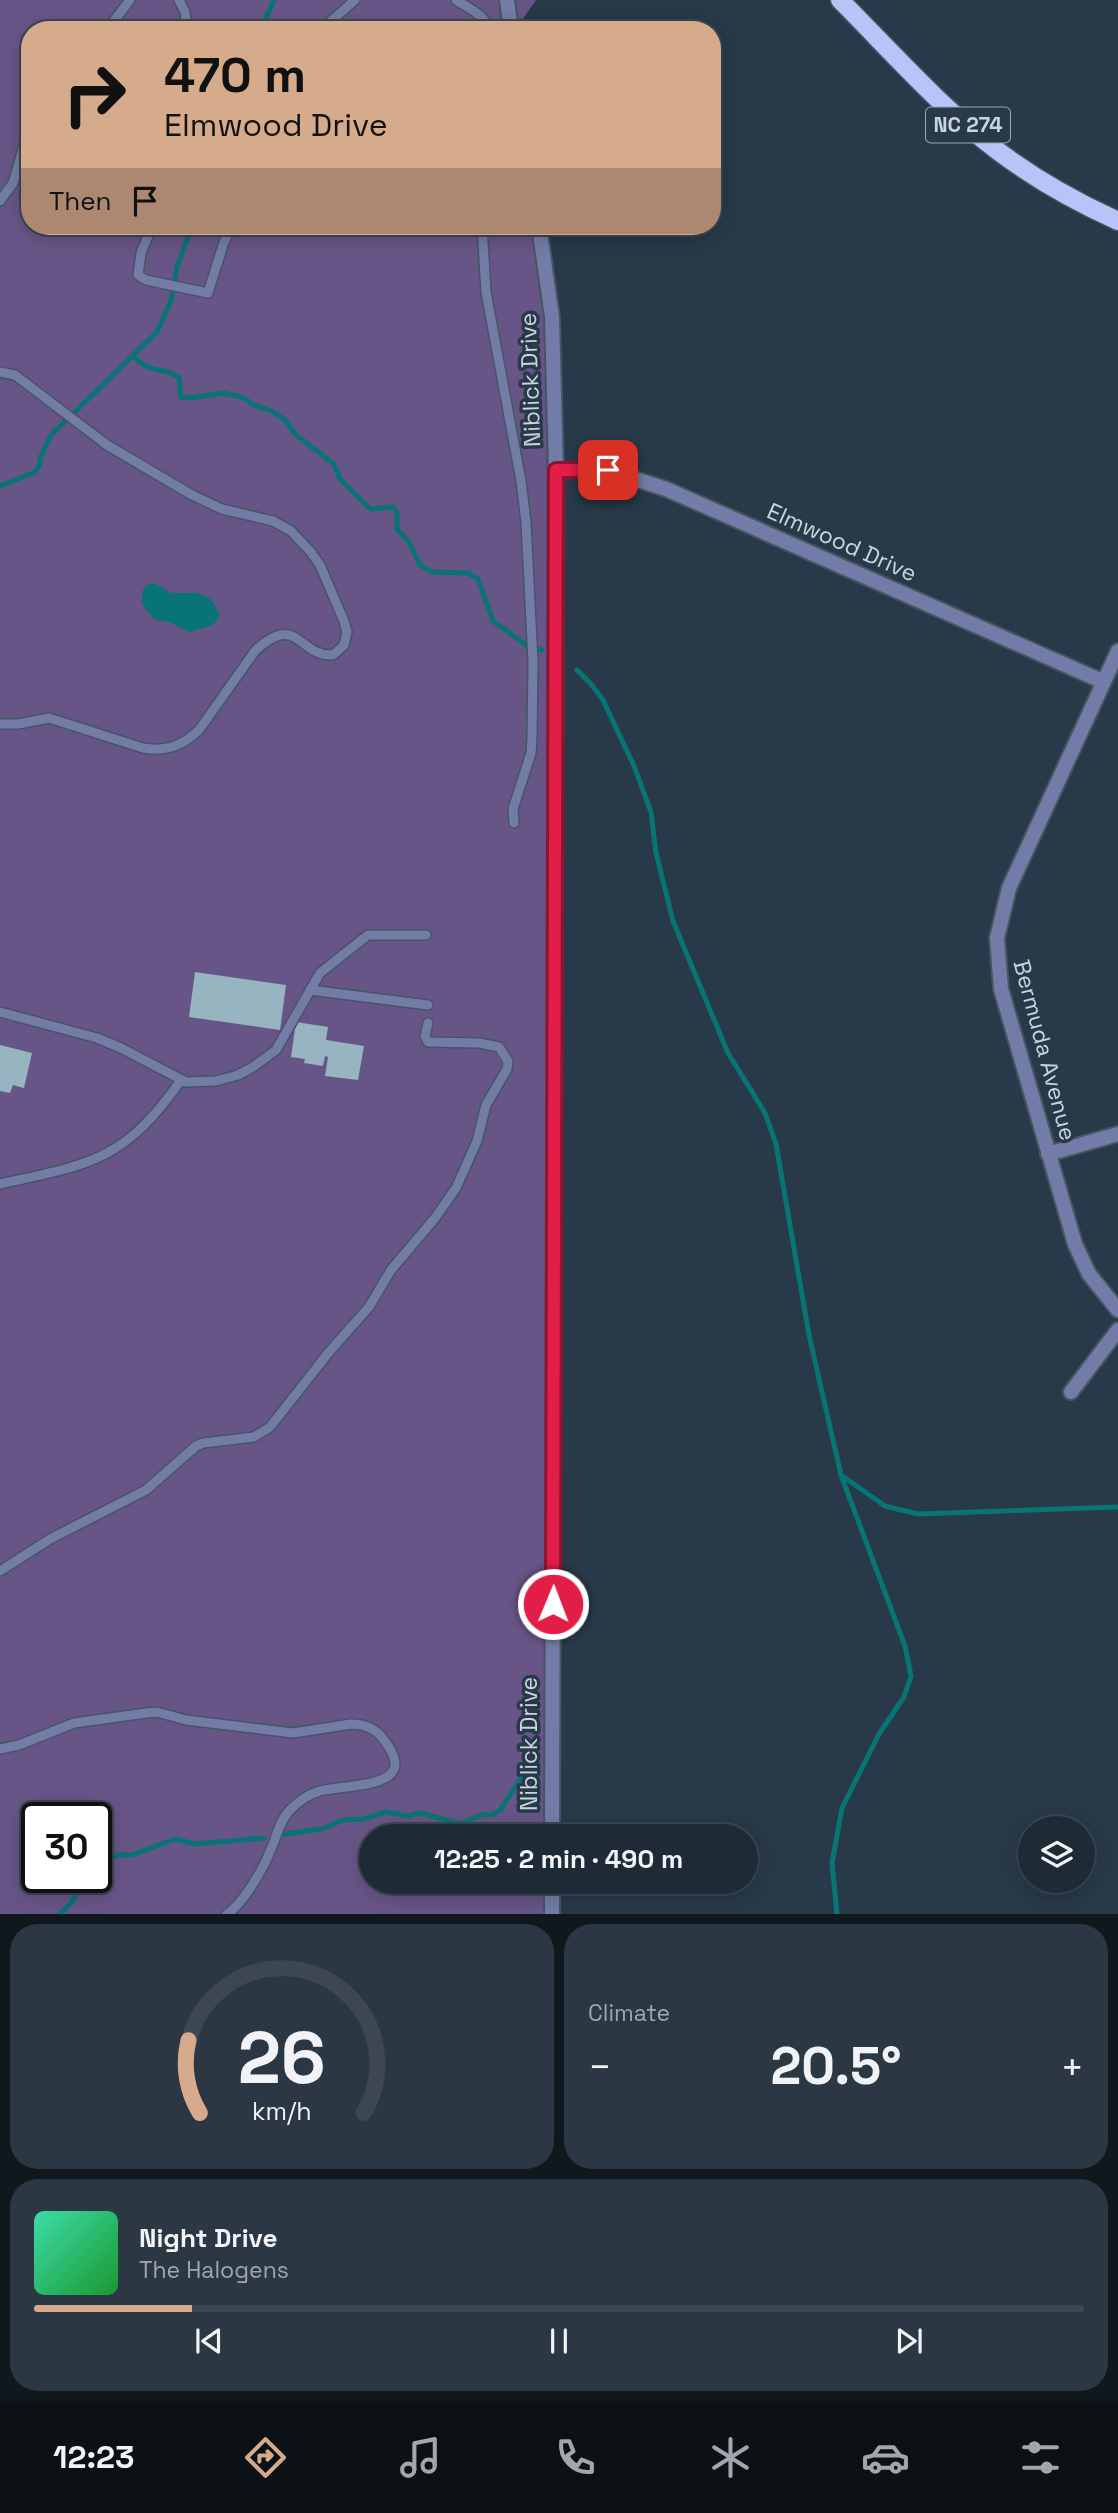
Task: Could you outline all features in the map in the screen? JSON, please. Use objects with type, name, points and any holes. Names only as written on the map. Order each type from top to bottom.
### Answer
[{"type":"main road","name":"NC 274","points":[[840,0],[961,120],[998,151],[1053,189],[1118,222]]},
{"type":"street","points":[[507,0],[510,21]]},
{"type":"street","name":"Niblick Drive","points":[[540,235],[552,317],[556,470],[552,1824]]},
{"type":"street","name":"Elmwood Drive","points":[[556,470],[608,470],[666,489],[1104,682]]},
{"type":"street","name":"Bermuda Avenue","points":[[1118,651],[1017,866],[1003,906],[997,938],[1001,989],[1064,1211],[1081,1259],[1118,1310]]},
{"type":"street","points":[[1048,1154],[1118,1134]]},
{"type":"street","points":[[1071,1392],[1118,1330]]},
{"type":"street","points":[[552,1894],[552,1914]]},
{"type":"lane","points":[[114,21],[130,0]]},
{"type":"lane","points":[[179,0],[186,21]]},
{"type":"lane","points":[[331,21],[355,0]]},
{"type":"lane","points":[[456,0],[486,21]]},
{"type":"lane","points":[[0,201],[13,183],[21,156]]},
{"type":"lane","points":[[148,235],[141,253],[138,275],[146,280],[205,292],[210,291],[227,235]]},
{"type":"lane","points":[[483,235],[486,292],[523,494],[532,630],[531,753],[516,797],[514,823]]},
{"type":"lane","points":[[0,372],[15,375],[107,445],[209,504],[273,521],[291,531],[310,551],[326,576],[347,632],[344,646],[338,652],[326,656],[294,637],[281,634],[273,637],[255,651],[199,730],[189,739],[159,751],[49,718],[18,724],[0,724]]},
{"type":"lane","points":[[0,1012],[97,1038],[181,1080],[197,1083],[216,1081],[266,1060],[276,1050],[325,967],[351,951],[368,935],[426,935]]},
{"type":"lane","points":[[310,989],[428,1005]]},
{"type":"lane","points":[[0,1571],[50,1539],[146,1490],[196,1446],[262,1434],[282,1414],[329,1352],[369,1307],[400,1258],[441,1211],[456,1188],[477,1141],[486,1105],[508,1069],[508,1061],[499,1047],[479,1043],[428,1042],[425,1036],[428,1023]]},
{"type":"lane","points":[[0,1184],[84,1164],[118,1148],[149,1122],[181,1080]]},
{"type":"lane","points":[[0,1749],[19,1745],[74,1723],[157,1712],[186,1720],[283,1732],[302,1732],[351,1724],[360,1724],[376,1732],[391,1750],[394,1767],[391,1774],[381,1782],[314,1793],[292,1807],[281,1823],[266,1860],[236,1906],[226,1914]]},
{"type":"shaded area","points":[[0,0],[536,0],[521,21],[21,21],[21,235],[535,235],[547,318],[545,1824],[359,1824],[359,1894],[545,1894],[544,1914],[0,1914]]},
{"type":"shaded area","points":[[153,583],[173,593],[201,594],[211,601],[220,616],[213,625],[189,632],[171,623],[154,619],[142,604],[144,588]]},
{"type":"building","points":[[195,972],[286,985],[280,1030],[189,1017]]},
{"type":"building","points":[[296,1022],[328,1027],[326,1040],[364,1046],[358,1080],[325,1076],[328,1057],[325,1056],[323,1066],[304,1063],[305,1059],[291,1057]]},
{"type":"building","points":[[0,1045],[32,1053],[24,1088],[13,1085],[10,1093],[0,1091]]},
{"type":"waterway","points":[[265,21],[274,0]]},
{"type":"waterway","points":[[0,486],[33,473],[39,467],[51,435],[157,332],[171,301],[177,267],[189,235]]},
{"type":"waterway","points":[[133,356],[146,366],[179,377],[181,397],[223,393],[242,397],[285,420],[296,435],[334,464],[340,479],[370,509],[393,507],[397,512],[397,529],[409,542],[420,565],[432,572],[468,573],[478,579],[493,621],[526,645],[542,650]]},
{"type":"waterway","points":[[577,670],[603,700],[634,766],[651,812],[656,853],[673,921],[728,1053],[765,1113],[776,1144],[809,1335],[841,1475],[905,1646],[911,1676],[904,1697],[879,1734],[842,1808],[832,1863],[837,1914]]},
{"type":"waterway","points":[[841,1475],[885,1506],[918,1514],[1118,1507]]},
{"type":"waterway","points":[[284,1834],[322,1829],[343,1820],[363,1819],[386,1812],[408,1816],[420,1813],[461,1824],[484,1814],[492,1815],[500,1810],[514,1789],[523,1774],[528,1755]]},
{"type":"waterway","points":[[112,1858],[132,1855],[175,1839],[195,1844],[264,1838]]},
{"type":"waterway","points":[[60,1914],[77,1893]]},
{"type":"route","points":[[553,1604],[556,470],[608,470]]}]
